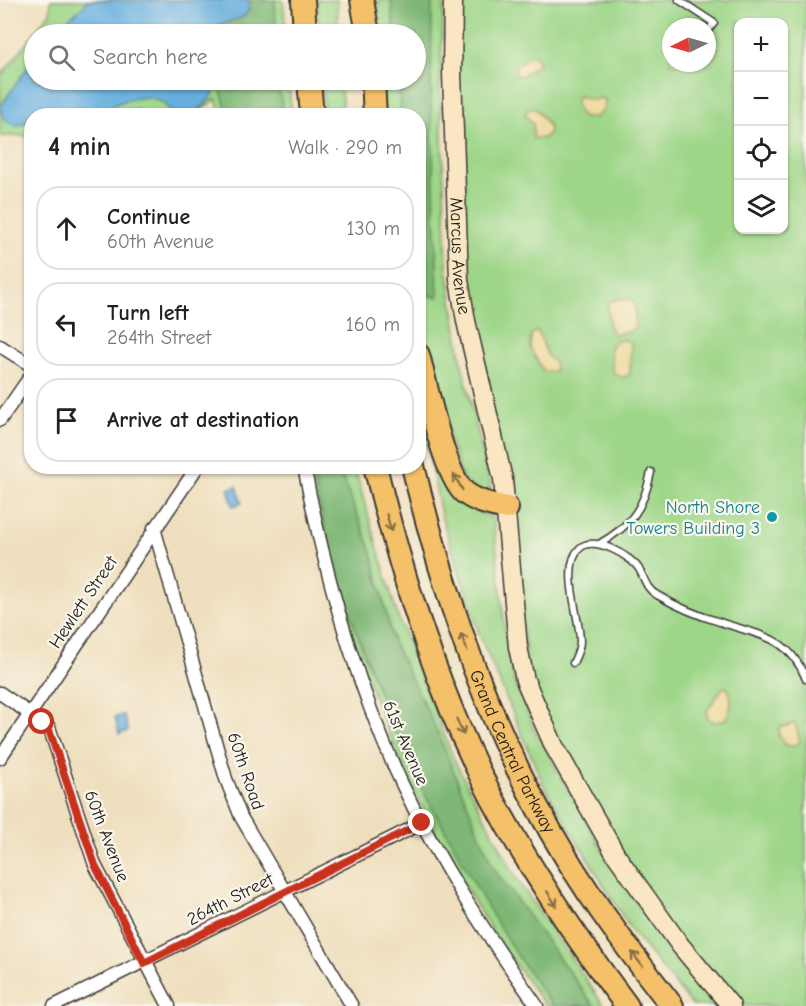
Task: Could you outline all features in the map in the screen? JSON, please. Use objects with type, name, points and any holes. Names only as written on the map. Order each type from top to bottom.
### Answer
[{"type":"highway","points":[[303,0],[304,24]]},
{"type":"highway","points":[[356,0],[357,24]]},
{"type":"highway","points":[[362,0],[366,24]]},
{"type":"highway","points":[[310,90],[311,108]]},
{"type":"highway","points":[[362,108],[363,90]]},
{"type":"highway","points":[[366,90],[372,108]]},
{"type":"highway","points":[[426,384],[444,450],[463,491],[483,502],[507,508]]},
{"type":"highway","name":"Grand Central Parkway","points":[[377,474],[413,606],[445,694],[483,780],[527,859],[575,936],[627,1006]]},
{"type":"highway","name":"Grand Central Parkway","points":[[415,474],[435,556],[451,607],[481,688],[519,773],[564,854],[616,933],[672,1006]]},
{"type":"main road","name":"Marcus Avenue","points":[[453,0],[452,73],[459,280],[468,332],[503,479],[518,647],[525,680],[539,716],[580,795],[636,885],[696,966],[731,1006]]},
{"type":"street","points":[[0,346],[24,361]]},
{"type":"street","points":[[0,420],[24,386]]},
{"type":"street","name":"Hewlett Street","points":[[0,758],[192,474]]},
{"type":"street","name":"61st Avenue","points":[[306,474],[334,598],[355,664],[390,754],[422,823],[468,903],[537,1006]]},
{"type":"street","name":"60th Road","points":[[154,528],[226,778],[241,817],[351,1006]]},
{"type":"street","name":"60th Avenue","points":[[0,693],[48,727],[95,865],[144,963],[169,1006]]},
{"type":"street","name":"264th Street","points":[[54,1006],[422,823]]},
{"type":"lane","points":[[679,0],[706,18]]},
{"type":"lane","points":[[599,544],[631,522],[646,495],[651,472]]},
{"type":"lane","points":[[573,663],[580,642],[571,585],[573,562],[583,545],[599,544],[611,547],[639,567],[646,585],[655,594],[716,621],[771,638],[788,649],[797,658],[806,679]]},
{"type":"green space","points":[[51,0],[283,0],[285,24],[41,24],[50,13]]},
{"type":"green space","points":[[249,0],[275,0],[276,24],[222,24],[243,17],[249,11]]},
{"type":"green space","points":[[317,0],[337,0],[338,24],[318,24]]},
{"type":"green space","points":[[378,0],[444,0],[440,83],[447,268],[462,365],[491,487],[485,495],[463,480],[426,366],[426,108],[383,108],[382,90],[426,90],[426,24],[379,24]]},
{"type":"green space","points":[[391,0],[432,0],[431,102],[438,297],[427,295],[426,288],[426,108],[400,108],[399,90],[426,90],[426,24],[393,24]]},
{"type":"green space","points":[[453,0],[806,0],[806,1006],[731,1006],[658,916],[532,700],[507,508],[466,321]]},
{"type":"green space","points":[[24,46],[24,90],[289,90],[291,108],[219,108],[216,99],[205,108],[24,108],[24,136],[0,136],[0,77]]},
{"type":"green space","points":[[221,90],[279,90],[283,108],[226,108]]},
{"type":"green space","points":[[322,90],[341,90],[342,108],[324,108]]},
{"type":"green space","points":[[426,412],[480,513],[491,516],[494,525],[505,633],[514,679],[535,731],[618,877],[681,965],[719,1006],[693,1006],[631,930],[545,788],[480,636],[442,518],[426,442]]},
{"type":"green space","points":[[311,474],[356,474],[398,617],[454,760],[517,879],[604,1006],[546,1006],[499,942],[461,879],[403,767],[378,708],[337,588]]},
{"type":"green space","points":[[313,474],[341,474],[371,549],[393,642],[434,724],[494,869],[594,1006],[553,1006],[501,929],[420,785],[409,764],[365,655],[340,581]]},
{"type":"sand","points":[[529,56],[536,56],[539,64],[521,76],[515,75],[515,67]]},
{"type":"sand","points":[[578,96],[593,100],[601,98],[606,101],[602,111],[596,117],[584,118],[576,107]]},
{"type":"sand","points":[[529,108],[536,109],[549,126],[548,134],[544,138],[533,138],[533,124],[525,115]]},
{"type":"sand","points":[[617,299],[632,300],[635,305],[635,327],[628,332],[613,334],[609,325],[608,302]]},
{"type":"sand","points":[[538,331],[548,357],[554,362],[555,372],[543,371],[530,348],[531,334]]},
{"type":"sand","points":[[626,340],[631,344],[630,374],[622,378],[613,372],[610,347],[616,341]]},
{"type":"sand","points":[[723,687],[729,692],[730,709],[724,721],[714,722],[707,717],[707,711]]},
{"type":"sand","points":[[795,723],[800,742],[793,746],[785,745],[779,736],[779,728]]},
{"type":"water","points":[[87,0],[249,0],[249,11],[243,17],[222,24],[62,24],[83,7]]},
{"type":"water","points":[[24,72],[24,90],[215,90],[201,108],[168,108],[152,98],[140,98],[126,100],[108,108],[24,108],[24,123],[16,126],[5,121],[0,107]]},
{"type":"water","points":[[237,486],[242,503],[233,506],[228,489]]},
{"type":"water","points":[[124,715],[128,731],[119,734],[115,717]]},
{"type":"place","name":"North Shore Towers Building 3","points":[[772,517]]},
{"type":"route","points":[[42,722],[48,727],[95,865],[144,963],[422,823]]}]
